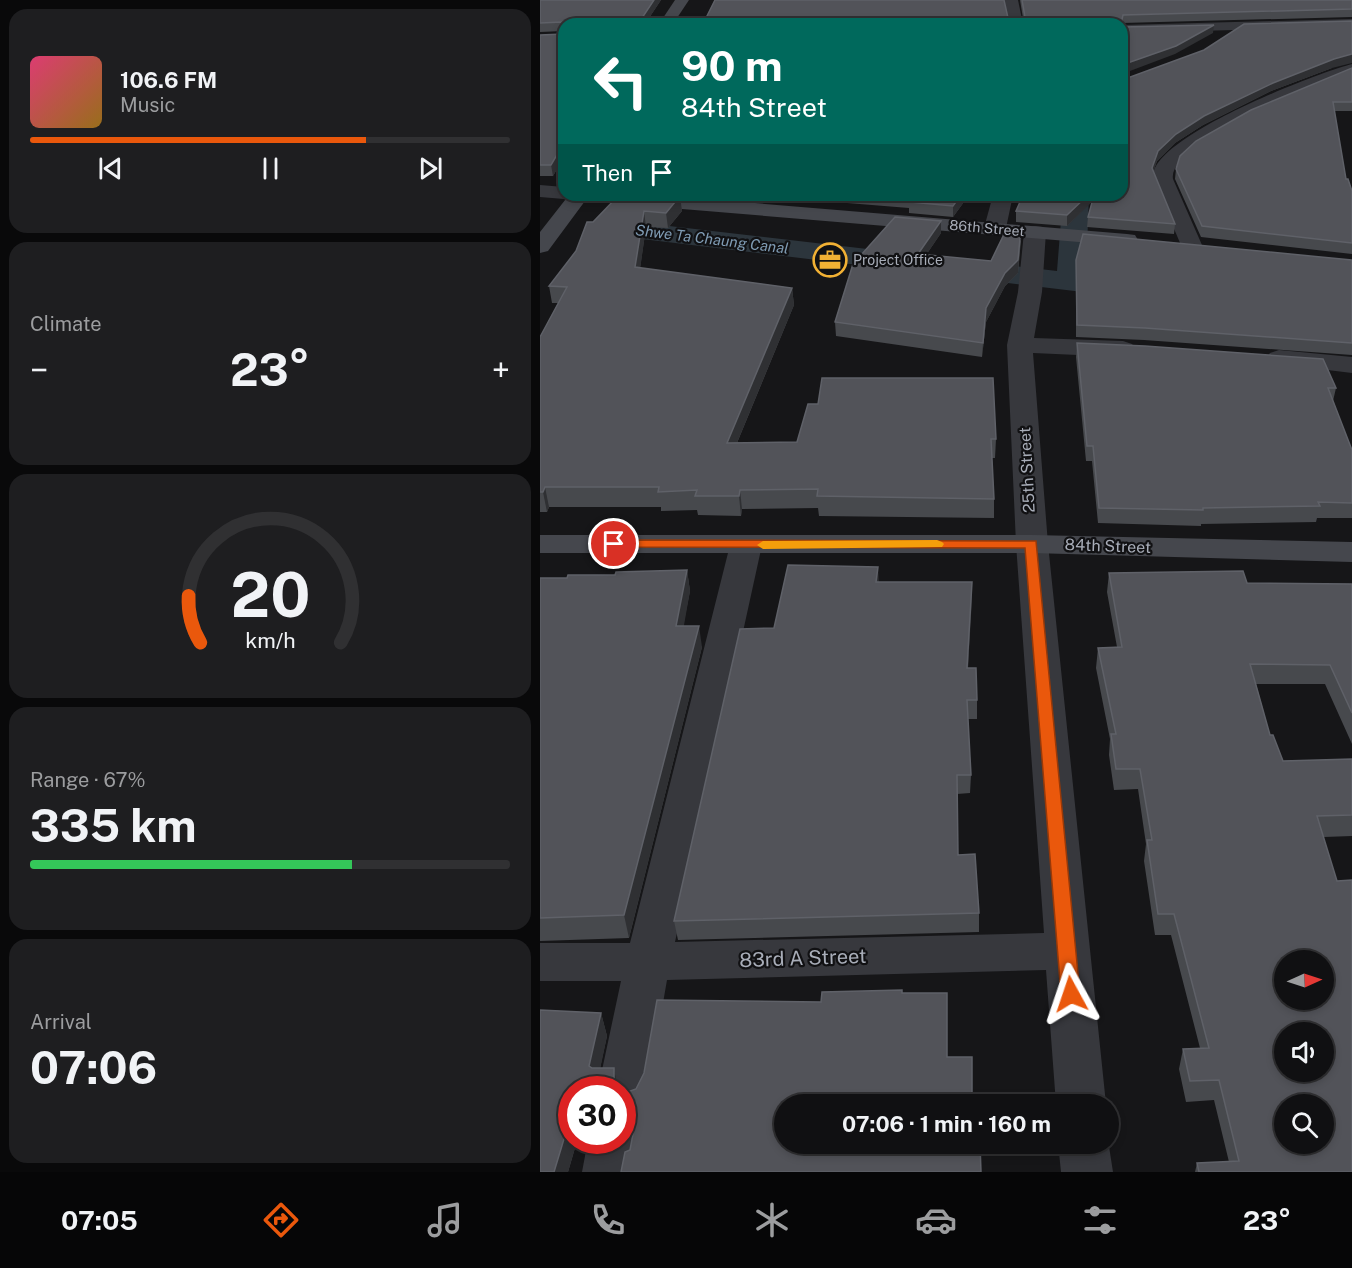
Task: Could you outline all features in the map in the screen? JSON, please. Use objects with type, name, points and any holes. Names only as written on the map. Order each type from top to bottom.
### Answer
[{"type":"street","points":[[670,18],[682,0]]},
{"type":"street","points":[[1011,0],[1015,18]]},
{"type":"street","points":[[1324,24],[1325,8]]},
{"type":"street","points":[[1128,29],[1352,23]]},
{"type":"street","points":[[1214,43],[1237,27]]},
{"type":"street","points":[[1191,245],[1162,176],[1166,162],[1203,133],[1304,87],[1352,69]]},
{"type":"street","points":[[540,191],[558,192]]},
{"type":"street","points":[[540,246],[574,201]]},
{"type":"street","name":"86th Street","points":[[660,201],[1146,242]]},
{"type":"street","points":[[996,228],[1002,201]]},
{"type":"street","name":"25th Street","points":[[1044,233],[1032,260],[1030,292],[1020,345],[1032,544],[1080,1094]]},
{"type":"street","points":[[1168,243],[1214,248]]},
{"type":"street","points":[[1020,345],[1144,350]]},
{"type":"street","points":[[1257,357],[1352,364]]},
{"type":"street","name":"84th Street","points":[[540,544],[1032,544],[1352,552]]},
{"type":"street","points":[[626,1076],[648,962],[746,545]]},
{"type":"street","name":"83rd A Street","points":[[540,962],[648,962],[1066,951]]},
{"type":"street","points":[[608,1172],[611,1154]]},
{"type":"street","points":[[1085,1154],[1087,1172]]},
{"type":"building","points":[[540,0],[654,0],[642,18],[558,18],[558,22],[540,23]]},
{"type":"building","points":[[715,0],[1004,0],[1008,18],[706,18]]},
{"type":"building","points":[[1022,0],[1352,0],[1352,9],[1123,15],[1122,18],[1008,18],[1025,17]]},
{"type":"building","points":[[1352,21],[1352,54],[1273,83],[1204,116],[1176,134],[1158,151],[1152,168],[1175,224],[1088,217],[1092,201],[1128,201],[1128,78],[1204,50],[1244,24]]},
{"type":"building","points":[[1214,25],[1176,46],[1128,63],[1128,27]]},
{"type":"building","points":[[558,34],[558,153],[551,165],[540,165],[540,35]]},
{"type":"building","points":[[1352,68],[1352,102],[1333,102],[1346,179],[1352,191],[1352,243],[1202,226],[1176,169],[1180,156],[1196,141],[1251,110]]},
{"type":"building","points":[[613,201],[676,201],[666,213],[644,211],[635,267],[792,288],[727,443],[797,442],[808,404],[818,404],[822,378],[993,378],[996,439],[991,439],[994,499],[817,496],[818,489],[740,490],[739,496],[695,496],[697,490],[658,492],[659,487],[545,487],[543,492],[540,492],[540,337],[567,287],[549,286],[576,251],[587,222],[593,222]]},
{"type":"building","points":[[910,201],[957,201],[953,206]]},
{"type":"building","points":[[1020,201],[1082,201],[1067,215],[1016,211]]},
{"type":"building","points":[[895,217],[941,221],[918,254],[991,261],[1008,226],[1021,227],[1018,260],[1005,273],[986,308],[983,343],[835,322],[853,264]]},
{"type":"building","points":[[1083,234],[1352,260],[1352,343],[1077,325],[1076,260]]},
{"type":"building","points":[[1077,343],[1323,359],[1336,388],[1328,388],[1352,450],[1352,503],[1318,502],[1320,506],[1203,508],[1203,510],[1099,508],[1093,446],[1087,446]]},
{"type":"building","points":[[788,565],[878,567],[876,582],[972,582],[967,668],[976,668],[977,700],[967,700],[971,775],[957,775],[958,855],[975,854],[979,913],[674,921],[740,629],[774,628]]},
{"type":"building","points":[[687,570],[676,626],[699,626],[624,915],[540,918],[540,578],[567,578],[568,575],[615,575],[616,572]]},
{"type":"building","points":[[1243,571],[1247,583],[1352,584],[1352,713],[1330,665],[1250,664],[1270,735],[1273,735],[1283,761],[1352,759],[1352,815],[1317,816],[1337,881],[1352,880],[1352,1172],[1199,1172],[1197,1163],[1239,1161],[1219,1080],[1190,1081],[1183,1049],[1209,1048],[1174,914],[1158,914],[1147,840],[1152,840],[1140,769],[1116,769],[1111,734],[1116,734],[1098,648],[1122,647],[1109,573]]},
{"type":"building","points":[[902,990],[902,993],[947,993],[947,1057],[972,1057],[972,1094],[774,1094],[774,1154],[980,1154],[981,1172],[621,1172],[625,1154],[636,1154],[636,1089],[644,1073],[657,1000],[821,1002],[822,992]]},
{"type":"building","points":[[540,1010],[601,1013],[589,1066],[614,1068],[614,1076],[558,1076],[559,1154],[554,1172],[540,1172]]},
{"type":"waterway","points":[[1071,281],[1076,201]]},
{"type":"waterway","name":"Shwe Ta Chaung Canal","points":[[609,227],[1133,289]]},
{"type":"slow traffic","points":[[763,545],[937,544]]},
{"type":"place","name":"Project Office","points":[[830,260]]},
{"type":"route","points":[[614,544],[1032,544],[1071,994]]}]
